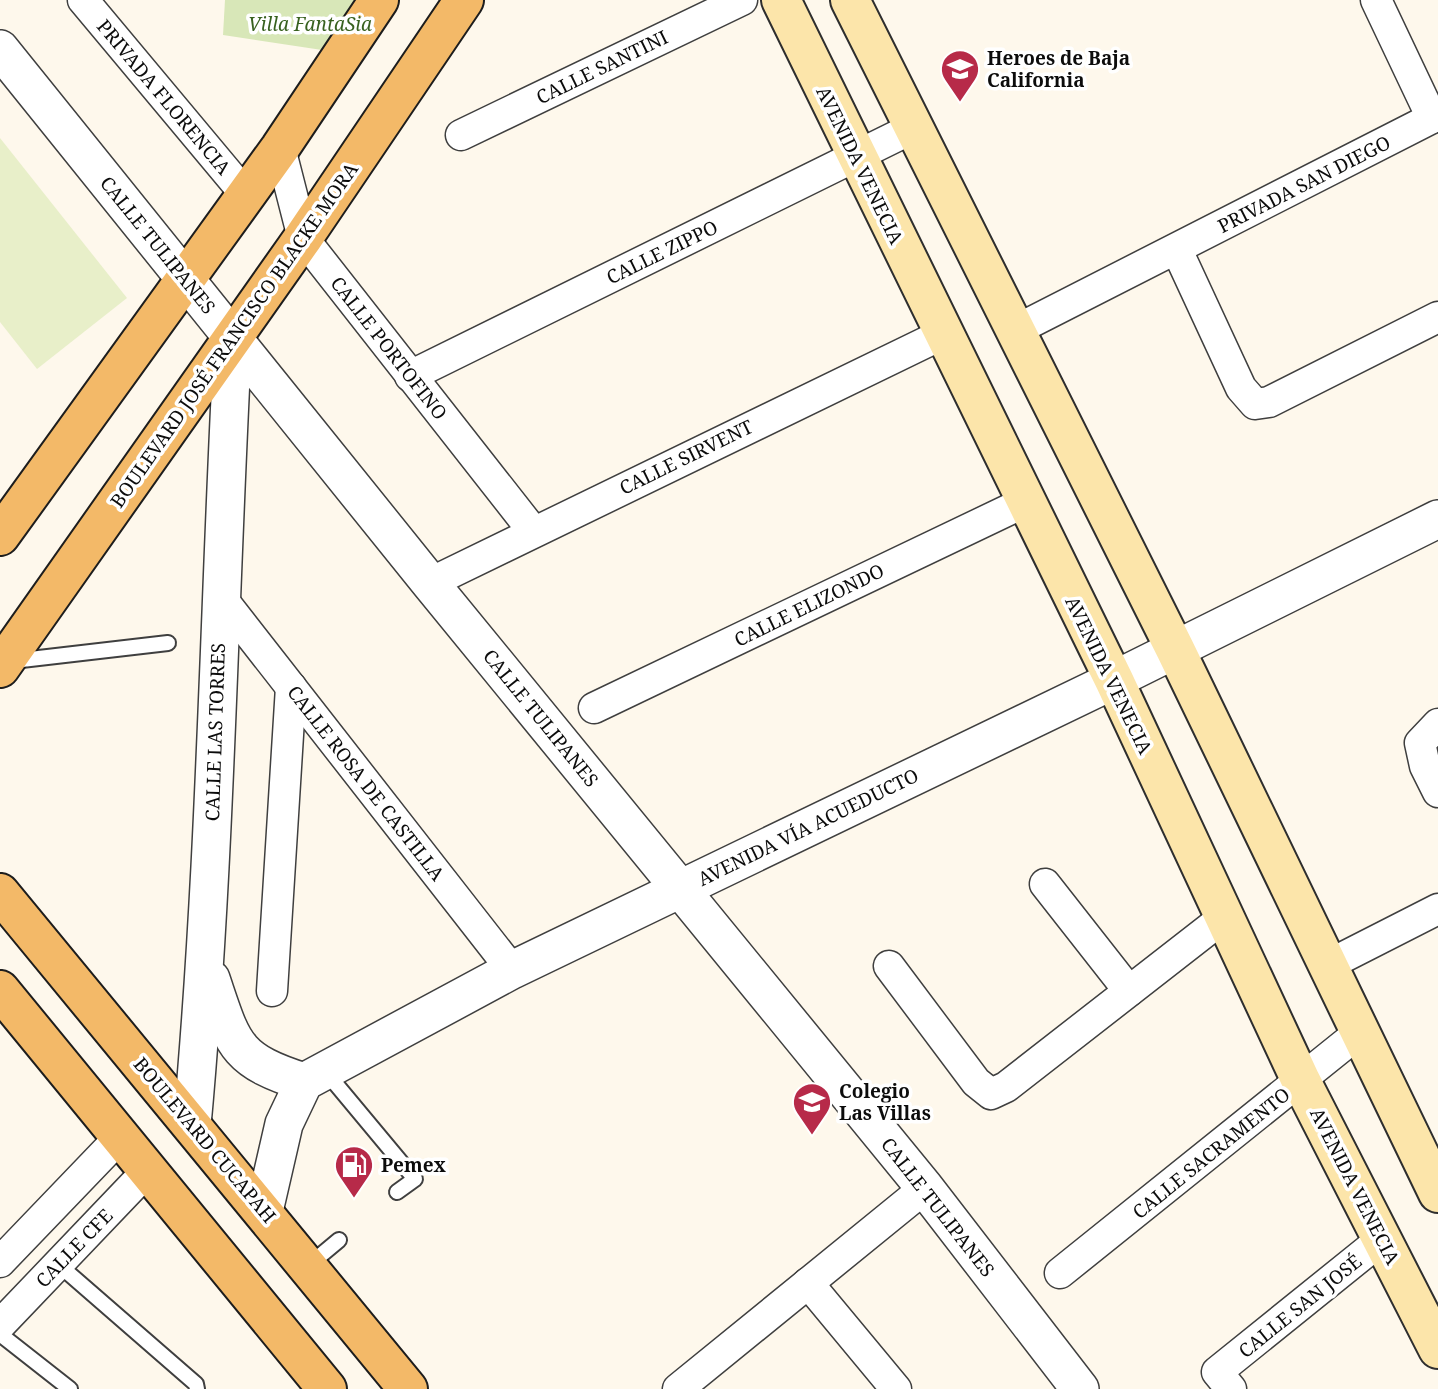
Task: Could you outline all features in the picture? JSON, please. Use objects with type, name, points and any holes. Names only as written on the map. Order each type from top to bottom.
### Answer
[{"type":"main road","points":[[0,536],[280,148],[379,0]]},
{"type":"main road","name":"BOULEVARD JOSÉ FRANCISCO BLACKE MORA","points":[[2,665],[303,238],[464,0]]},
{"type":"main road","name":"AVENIDA VENECIA","points":[[781,0],[1114,680],[1301,1081],[1438,1349]]},
{"type":"main road","points":[[850,0],[1175,649],[1438,1193]]},
{"type":"main road","name":"BOULEVARD CUCAPAH","points":[[0,893],[408,1389]]},
{"type":"main road","points":[[1,992],[327,1389]]},
{"type":"street","name":"PRIVADA FLORENCIA","points":[[83,0],[246,195]]},
{"type":"street","name":"CALLE SANTINI","points":[[461,135],[742,0]]},
{"type":"street","name":"PRIVADA SAN DIEGO","points":[[1014,331],[1435,116],[1376,0]]},
{"type":"street","name":"CALLE TULIPANES","points":[[0,49],[430,583],[925,1188],[1080,1389]]},
{"type":"street","name":"CALLE ZIPPO","points":[[410,376],[913,128]]},
{"type":"street","name":"CALLE PORTOFINO","points":[[280,148],[303,238],[533,531]]},
{"type":"street","points":[[1177,250],[1241,388],[1255,404],[1269,402],[1438,317]]},
{"type":"street","name":"CALLE SIRVENT","points":[[430,583],[943,334]]},
{"type":"street","name":"CALLE LAS TORRES","points":[[192,1125],[206,968],[219,596],[233,338]]},
{"type":"street","name":"CALLE ELIZONDO","points":[[594,708],[1025,502]]},
{"type":"street","name":"AVENIDA VÍA ACUEDUCTO","points":[[314,1076],[512,970],[1114,680],[1438,519]]},
{"type":"street","name":"CALLE ROSA DE CASTILLA","points":[[219,596],[512,970]]},
{"type":"street","points":[[272,991],[291,687]]},
{"type":"street","points":[[1438,724],[1420,743],[1425,766],[1438,792]]},
{"type":"street","points":[[1045,884],[1129,992]]},
{"type":"street","points":[[1328,965],[1438,909]]},
{"type":"street","points":[[889,966],[976,1082],[991,1094],[1006,1087],[1223,918]]},
{"type":"street","points":[[206,968],[235,1045],[250,1059],[274,1072],[314,1076],[284,1124],[264,1211]]},
{"type":"street","name":"CALLE SACRAMENTO","points":[[1060,1273],[1360,1032]]},
{"type":"street","points":[[0,1262],[121,1136]]},
{"type":"street","name":"CALLE CFE","points":[[0,1325],[148,1170]]},
{"type":"street","points":[[678,1389],[925,1188]]},
{"type":"street","points":[[61,1198],[93,1228]]},
{"type":"street","name":"CALLE SAN JOSÉ","points":[[1224,1380],[1382,1239]]},
{"type":"street","points":[[808,1283],[896,1389]]},
{"type":"lane","points":[[2,665],[168,643]]},
{"type":"lane","points":[[314,1076],[415,1179],[397,1192]]},
{"type":"lane","points":[[308,1266],[339,1240]]},
{"type":"lane","points":[[58,1264],[172,1360],[196,1384],[197,1389]]},
{"type":"lane","points":[[0,1334],[70,1389]]},
{"type":"green space","name":"Villa FantaSia","points":[[225,0],[356,0],[322,50],[223,35]]},
{"type":"green space","points":[[0,138],[127,298],[37,369],[0,322]]},
{"type":"place","name":"Heroes de Baja California","points":[[960,103]]},
{"type":"place","name":"Colegio Las Villas","points":[[812,1136]]},
{"type":"place","name":"Pemex","points":[[354,1199]]}]
